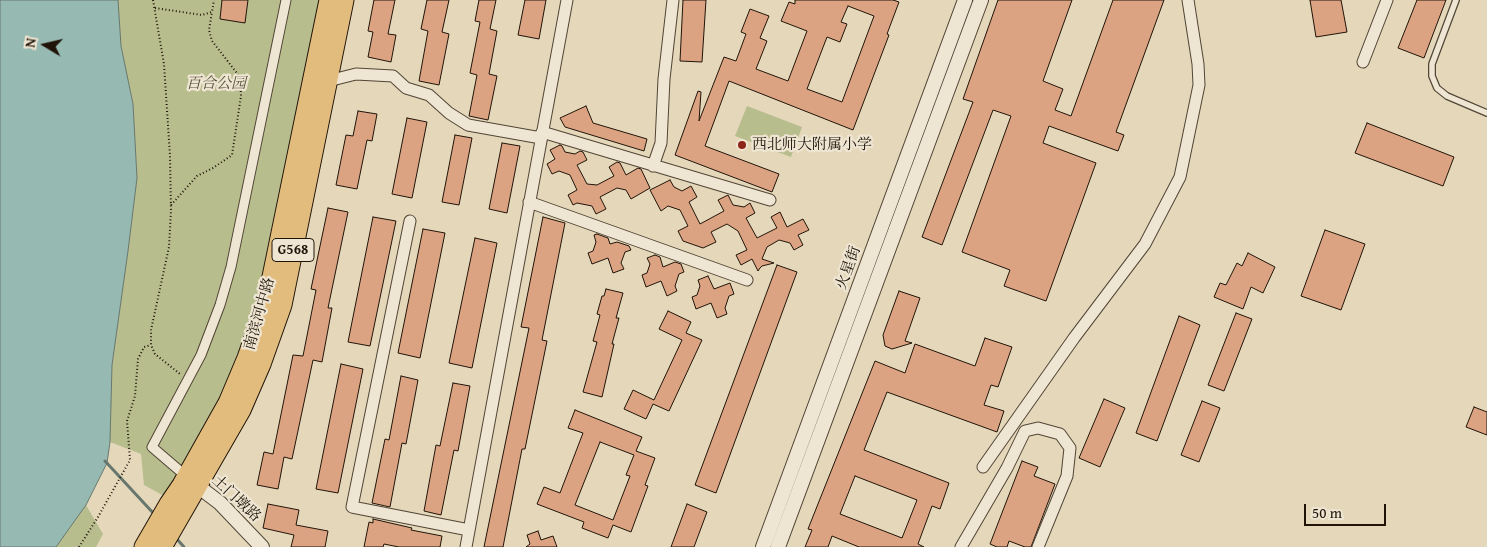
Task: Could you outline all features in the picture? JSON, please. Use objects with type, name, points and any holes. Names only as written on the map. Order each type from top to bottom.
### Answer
[{"type":"highway","name":"南滨河中路","points":[[192,481],[247,358],[267,301],[328,0]]},
{"type":"highway","name":"南滨河中路","points":[[144,547],[176,508],[192,481],[241,410],[262,364],[282,305],[344,0]]},
{"type":"highway","name":"南滨河中路","points":[[162,547],[176,508]]},
{"type":"street","points":[[192,481],[152,447],[201,355],[220,306],[231,268],[286,0]]},
{"type":"street","points":[[466,547],[541,135],[568,0]]},
{"type":"street","points":[[653,166],[661,143],[664,79],[674,0]]},
{"type":"street","name":"火星街","points":[[763,547],[965,0]]},
{"type":"street","name":"火星街","points":[[778,547],[981,0]]},
{"type":"street","points":[[983,466],[1074,338],[1145,244],[1180,177],[1199,85],[1198,64],[1188,0]]},
{"type":"street","points":[[1362,62],[1387,0]]},
{"type":"street","points":[[328,81],[356,74],[393,76],[406,88],[429,95],[449,113],[468,125],[541,135],[770,200]]},
{"type":"street","points":[[529,202],[747,280]]},
{"type":"street","points":[[410,221],[352,507],[469,530]]},
{"type":"street","points":[[966,546],[1025,430],[1038,428],[1060,434],[1070,448],[1067,476],[1038,547]]},
{"type":"street","name":"土门墩路","points":[[192,481],[220,503],[262,547]]},
{"type":"lane","points":[[1456,0],[1432,64],[1432,76],[1437,88],[1447,96],[1487,113]]},
{"type":"path","points":[[153,0],[164,64],[170,156],[170,205],[169,247],[151,330],[151,345],[155,354],[188,380]]},
{"type":"path","points":[[170,205],[197,176],[213,168],[232,154],[241,96],[240,77],[212,41],[209,30],[214,0]]},
{"type":"path","points":[[154,8],[202,15],[212,12]]},
{"type":"path","points":[[79,547],[130,460],[127,421],[136,396],[138,358],[144,347],[151,345]]},
{"type":"green space","name":"百合公园","points":[[118,0],[319,0],[253,318],[215,410],[164,496],[144,485],[141,454],[110,442],[112,365],[137,178],[133,104],[121,46]]},
{"type":"green space","points":[[747,106],[802,127],[791,157],[735,136]]},
{"type":"green space","points":[[86,505],[103,534],[96,547],[56,547]]},
{"type":"water","points":[[0,0],[118,0],[121,46],[133,104],[137,178],[112,365],[110,442],[107,463],[86,505],[56,547],[0,547]]},
{"type":"building","points":[[222,0],[248,0],[245,23],[220,19]]},
{"type":"building","points":[[374,0],[395,0],[388,34],[396,35],[391,62],[368,57],[373,32],[368,31]]},
{"type":"building","points":[[427,0],[449,0],[442,32],[449,34],[439,85],[419,81],[428,31],[421,29]]},
{"type":"building","points":[[479,0],[496,0],[490,29],[497,31],[489,74],[497,76],[488,120],[469,116],[477,75],[470,73],[480,22],[475,21]]},
{"type":"building","points":[[525,0],[546,0],[539,39],[518,35]]},
{"type":"building","points":[[683,0],[706,0],[702,62],[680,61]]},
{"type":"building","points":[[795,0],[893,0],[899,2],[887,34],[889,35],[853,130],[729,81],[705,146],[779,174],[772,192],[675,155],[698,91],[701,92],[699,121],[724,57],[736,61],[746,34],[741,32],[750,9],[769,16],[760,38],[767,41],[756,69],[788,81],[807,31],[781,21],[789,2],[795,4]],"holes":[[[848,6],[874,16],[842,102],[807,89],[827,37],[840,42],[847,24],[841,22]]]},
{"type":"building","points":[[998,0],[1072,0],[1043,81],[1063,89],[1055,110],[1071,116],[1113,0],[1164,0],[1116,132],[1124,135],[1118,151],[1049,126],[1043,143],[1096,163],[1046,301],[1004,286],[1010,270],[962,252],[1011,116],[993,110],[942,245],[922,237],[973,102],[963,99]]},
{"type":"building","points":[[1310,0],[1341,0],[1347,32],[1316,37]]},
{"type":"building","points":[[1417,0],[1446,0],[1424,58],[1398,48]]},
{"type":"building","points":[[586,106],[593,123],[647,139],[644,151],[565,127],[560,118]]},
{"type":"building","points":[[358,111],[377,114],[372,141],[367,140],[357,189],[336,185],[346,135],[353,136]]},
{"type":"building","points":[[407,118],[427,122],[412,198],[392,194]]},
{"type":"building","points":[[1367,123],[1454,157],[1443,186],[1355,153]]},
{"type":"building","points":[[455,135],[472,138],[459,205],[442,202]]},
{"type":"building","points":[[502,143],[520,146],[507,213],[489,209]]},
{"type":"building","points":[[560,145],[565,152],[575,154],[580,151],[583,152],[587,160],[577,165],[587,184],[597,185],[614,176],[609,167],[617,162],[620,163],[626,175],[638,168],[641,169],[650,188],[631,199],[626,190],[617,188],[600,197],[606,209],[596,214],[592,206],[577,203],[573,205],[568,195],[577,190],[570,175],[559,171],[552,174],[547,164],[555,159],[550,150]]},
{"type":"building","points":[[670,180],[674,187],[682,191],[691,186],[697,197],[689,202],[700,224],[724,211],[718,200],[728,195],[733,205],[744,207],[750,203],[755,213],[746,218],[757,238],[777,228],[771,217],[780,212],[787,227],[803,219],[809,230],[798,235],[803,245],[794,250],[790,243],[779,240],[767,247],[762,259],[774,263],[762,266],[758,271],[752,259],[741,265],[736,255],[747,250],[738,231],[727,224],[711,232],[716,242],[703,248],[683,241],[678,231],[688,226],[680,210],[668,206],[661,211],[650,190]]},
{"type":"building","points":[[328,208],[348,212],[328,308],[332,308],[322,362],[313,360],[292,459],[284,457],[278,489],[257,485],[264,452],[273,454],[293,355],[303,356],[316,290],[311,289]]},
{"type":"building","points":[[373,217],[396,221],[370,346],[348,342]]},
{"type":"building","points":[[543,217],[565,223],[542,340],[547,341],[525,449],[522,449],[503,547],[484,547],[529,328],[521,327]]},
{"type":"building","points":[[423,229],[445,233],[420,358],[398,353]]},
{"type":"building","points":[[1325,230],[1365,244],[1341,310],[1301,296]]},
{"type":"building","points":[[597,234],[608,238],[610,244],[617,242],[629,246],[631,250],[625,252],[621,263],[624,269],[613,273],[608,258],[592,264],[588,253],[593,251],[596,242],[594,235]]},
{"type":"building","points":[[475,238],[497,243],[472,368],[449,363]]},
{"type":"building","points":[[1248,253],[1275,267],[1263,293],[1251,287],[1243,309],[1214,297],[1220,283],[1226,285],[1237,263],[1242,266]]},
{"type":"building","points":[[655,255],[660,257],[663,267],[675,262],[681,264],[684,272],[679,274],[675,286],[677,291],[667,296],[661,281],[646,287],[642,275],[647,273],[650,264],[647,258]]},
{"type":"building","points":[[777,265],[797,272],[716,493],[695,485]]},
{"type":"building","points":[[708,276],[714,289],[730,283],[734,294],[729,296],[725,308],[727,314],[717,318],[711,303],[696,309],[692,297],[697,295],[700,286],[698,280]]},
{"type":"building","points":[[606,289],[623,293],[616,318],[619,318],[602,397],[583,392],[597,342],[593,341],[600,315],[597,314]]},
{"type":"building","points":[[899,291],[920,298],[905,341],[912,343],[892,349],[885,346],[883,335]]},
{"type":"building","points":[[668,311],[691,322],[686,333],[702,340],[669,411],[653,404],[646,419],[624,409],[633,390],[654,400],[682,340],[659,329]]},
{"type":"building","points":[[1236,313],[1252,319],[1224,391],[1208,385]]},
{"type":"building","points":[[1179,316],[1200,325],[1157,441],[1136,433]]},
{"type":"building","points":[[985,338],[1012,347],[998,387],[991,385],[984,405],[1004,411],[997,432],[887,392],[864,450],[949,483],[940,509],[932,506],[918,544],[924,547],[859,547],[832,536],[828,547],[805,547],[812,530],[808,529],[875,361],[905,373],[915,344],[975,366]],"holes":[[[855,476],[917,500],[902,538],[840,514]]]},
{"type":"building","points":[[341,364],[363,369],[338,493],[316,489]]},
{"type":"building","points":[[401,376],[418,380],[406,444],[402,443],[390,507],[372,503],[385,439],[389,440]]},
{"type":"building","points":[[453,383],[470,386],[458,451],[454,450],[441,515],[424,511],[436,445],[440,446]]},
{"type":"building","points":[[1104,399],[1125,408],[1100,467],[1079,458]]},
{"type":"building","points":[[1202,401],[1220,408],[1199,462],[1181,455]]},
{"type":"building","points":[[1474,407],[1487,412],[1487,435],[1466,427]]},
{"type":"building","points":[[575,410],[642,437],[636,451],[655,458],[645,485],[648,486],[631,532],[613,525],[608,538],[582,528],[584,522],[537,504],[544,487],[560,493],[583,433],[568,428]],"holes":[[[600,442],[634,455],[626,475],[630,476],[613,520],[575,505]]]},
{"type":"building","points":[[1022,461],[1038,467],[1034,476],[1055,484],[1031,547],[1025,547],[1009,541],[1007,547],[997,547],[990,544]]},
{"type":"building","points":[[268,504],[299,510],[296,525],[328,531],[325,547],[291,547],[294,535],[263,528]]},
{"type":"building","points":[[687,504],[707,512],[694,547],[671,547]]},
{"type":"building","points":[[373,519],[412,528],[411,530],[442,536],[440,547],[399,547],[384,544],[383,547],[364,547],[369,522],[373,523]]},
{"type":"building","points":[[538,531],[541,540],[553,536],[557,547],[526,547],[530,544],[527,535]]},
{"type":"waterway","points":[[105,461],[155,515]]},
{"type":"waterway","points":[[176,538],[184,547]]},
{"type":"place","name":"西北师大附属小学","points":[[742,145]]}]
